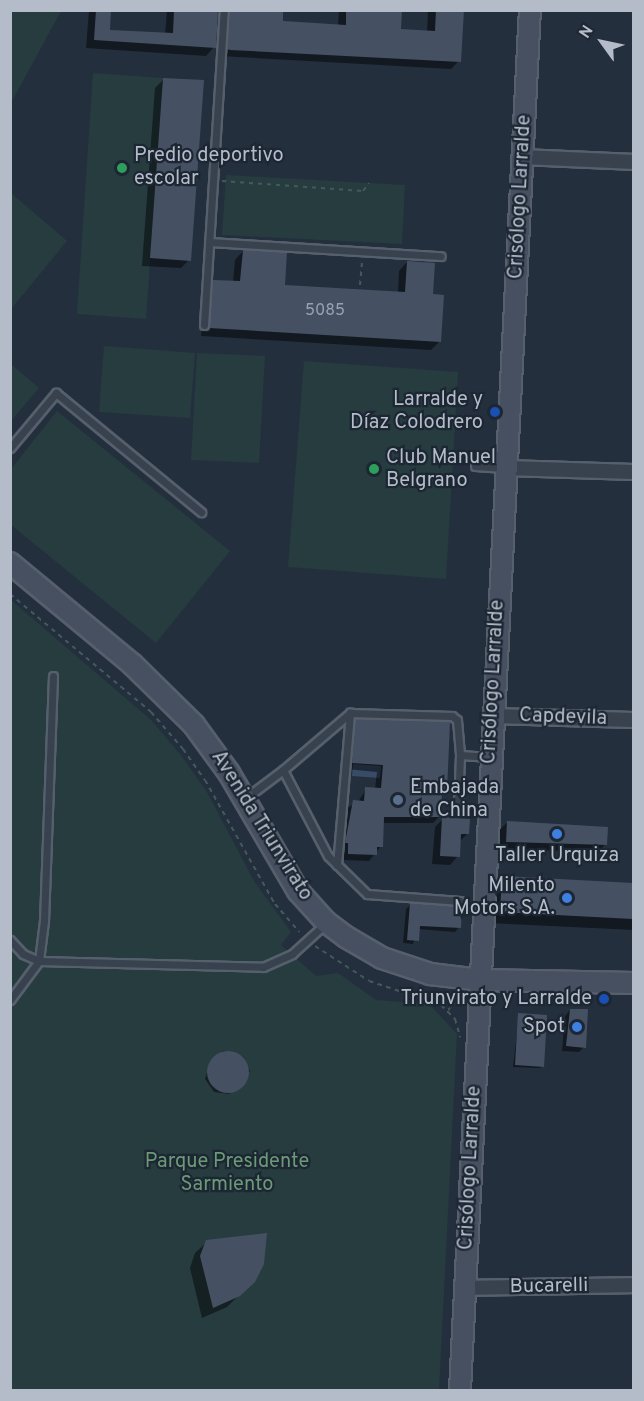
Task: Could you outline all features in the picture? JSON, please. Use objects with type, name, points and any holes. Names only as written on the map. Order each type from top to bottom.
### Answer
[{"type":"street","name":"Crisólogo Larralde","points":[[460,1390],[492,716],[530,10]]},
{"type":"street","points":[[523,158],[633,162]]},
{"type":"street","points":[[506,468],[633,472]]},
{"type":"street","name":"Avenida Triunvirato","points":[[10,563],[171,700],[213,748],[298,891],[326,922],[364,949],[405,967],[480,980],[633,983]]},
{"type":"street","name":"Capdevila","points":[[492,716],[633,720]]},
{"type":"street","name":"Bucarelli","points":[[465,1288],[633,1285]]},
{"type":"lane","points":[[204,325],[224,10]]},
{"type":"lane","points":[[209,242],[441,256]]},
{"type":"lane","points":[[10,448],[56,393],[201,512]]},
{"type":"lane","points":[[476,466],[506,468]]},
{"type":"lane","points":[[10,1000],[39,961],[45,910],[53,676]]},
{"type":"lane","points":[[244,799],[283,770],[350,713],[452,716],[457,720],[460,755],[458,807]]},
{"type":"lane","points":[[337,865],[350,713]]},
{"type":"lane","points":[[460,755],[490,757]]},
{"type":"lane","points":[[283,770],[321,844],[337,865],[375,897],[460,902]]},
{"type":"lane","points":[[10,940],[23,954],[39,961],[263,967],[292,954],[326,922]]},
{"type":"path","points":[[213,181],[363,191],[369,183]]},
{"type":"path","points":[[360,285],[362,251]]},
{"type":"path","points":[[10,594],[150,712],[183,749],[205,780],[275,904],[308,940],[369,981],[432,1000],[448,1010],[459,1028],[460,1048]]},
{"type":"path","points":[[448,1010],[455,1004]]},
{"type":"green space","points":[[10,11],[61,11],[11,103]]},
{"type":"green space","name":"Predio deportivo escolar","points":[[93,73],[163,78],[146,319],[77,314]]},
{"type":"green space","points":[[226,175],[405,185],[402,244],[222,235]]},
{"type":"green space","points":[[11,193],[67,241],[11,309]]},
{"type":"green space","points":[[104,346],[195,353],[190,418],[99,412]]},
{"type":"green space","points":[[197,353],[265,356],[259,463],[191,460]]},
{"type":"green space","name":"Club Manuel Belgrano","points":[[304,361],[458,372],[446,579],[288,567]]},
{"type":"green space","points":[[11,364],[39,388],[11,421]]},
{"type":"green space","points":[[57,411],[230,551],[156,643],[11,525],[11,469]]},
{"type":"green space","name":"Parque Presidente Sarmiento","points":[[11,600],[151,720],[180,754],[207,792],[254,881],[291,932],[281,945],[316,976],[338,973],[376,1000],[429,1004],[457,1034],[439,1390],[11,1390]]},
{"type":"water","points":[[353,764],[381,766],[380,778],[352,776]]},
{"type":"building","points":[[96,10],[111,10],[110,30],[173,33],[174,10],[218,10],[216,48],[94,40]]},
{"type":"building","points":[[230,10],[283,10],[283,21],[346,25],[346,10],[402,10],[401,29],[435,31],[436,10],[464,10],[461,62],[230,50],[227,49]]},
{"type":"building","points":[[163,78],[204,80],[191,261],[150,258]]},
{"type":"building","points":[[243,250],[287,252],[285,285],[405,292],[407,261],[435,263],[433,294],[444,295],[441,342],[209,328],[213,280],[240,281]]},
{"type":"building","points":[[355,719],[450,722],[447,791],[442,790],[441,817],[384,817],[383,847],[377,847],[377,855],[348,854],[348,843],[345,843],[353,800],[364,801],[365,787],[381,788],[383,765],[352,763]]},
{"type":"building","points":[[442,817],[470,819],[469,834],[461,834],[460,857],[440,856]]},
{"type":"building","name":"Taller Urquiza","points":[[507,821],[608,827],[607,845],[506,842]]},
{"type":"building","name":"Milento Motors S.A.","points":[[502,876],[633,883],[633,919],[500,912]]},
{"type":"building","points":[[410,903],[462,906],[461,928],[420,926],[419,941],[407,940]]},
{"type":"building","name":"Spot","points":[[570,1009],[588,1009],[586,1048],[566,1046]]},
{"type":"building","points":[[518,1013],[547,1015],[544,1067],[515,1065]]},
{"type":"building","points":[[228,1051],[243,1057],[249,1072],[243,1087],[228,1093],[213,1087],[207,1072],[213,1057]]},
{"type":"building","points":[[267,1233],[264,1264],[255,1282],[240,1296],[213,1308],[200,1256],[206,1240]]},
{"type":"place","name":"Predio deportivo escolar","points":[[122,168]]},
{"type":"place","name":"Larralde y Díaz Colodrero","points":[[495,412]]},
{"type":"place","name":"Club Manuel Belgrano","points":[[374,469]]},
{"type":"place","name":"Embajada de China","points":[[398,800]]},
{"type":"place","name":"Taller Urquiza","points":[[557,834]]},
{"type":"place","name":"Milento Motors S.A.","points":[[567,898]]},
{"type":"place","name":"Triunvirato y Larralde","points":[[604,999]]},
{"type":"place","name":"Spot","points":[[577,1027]]}]
